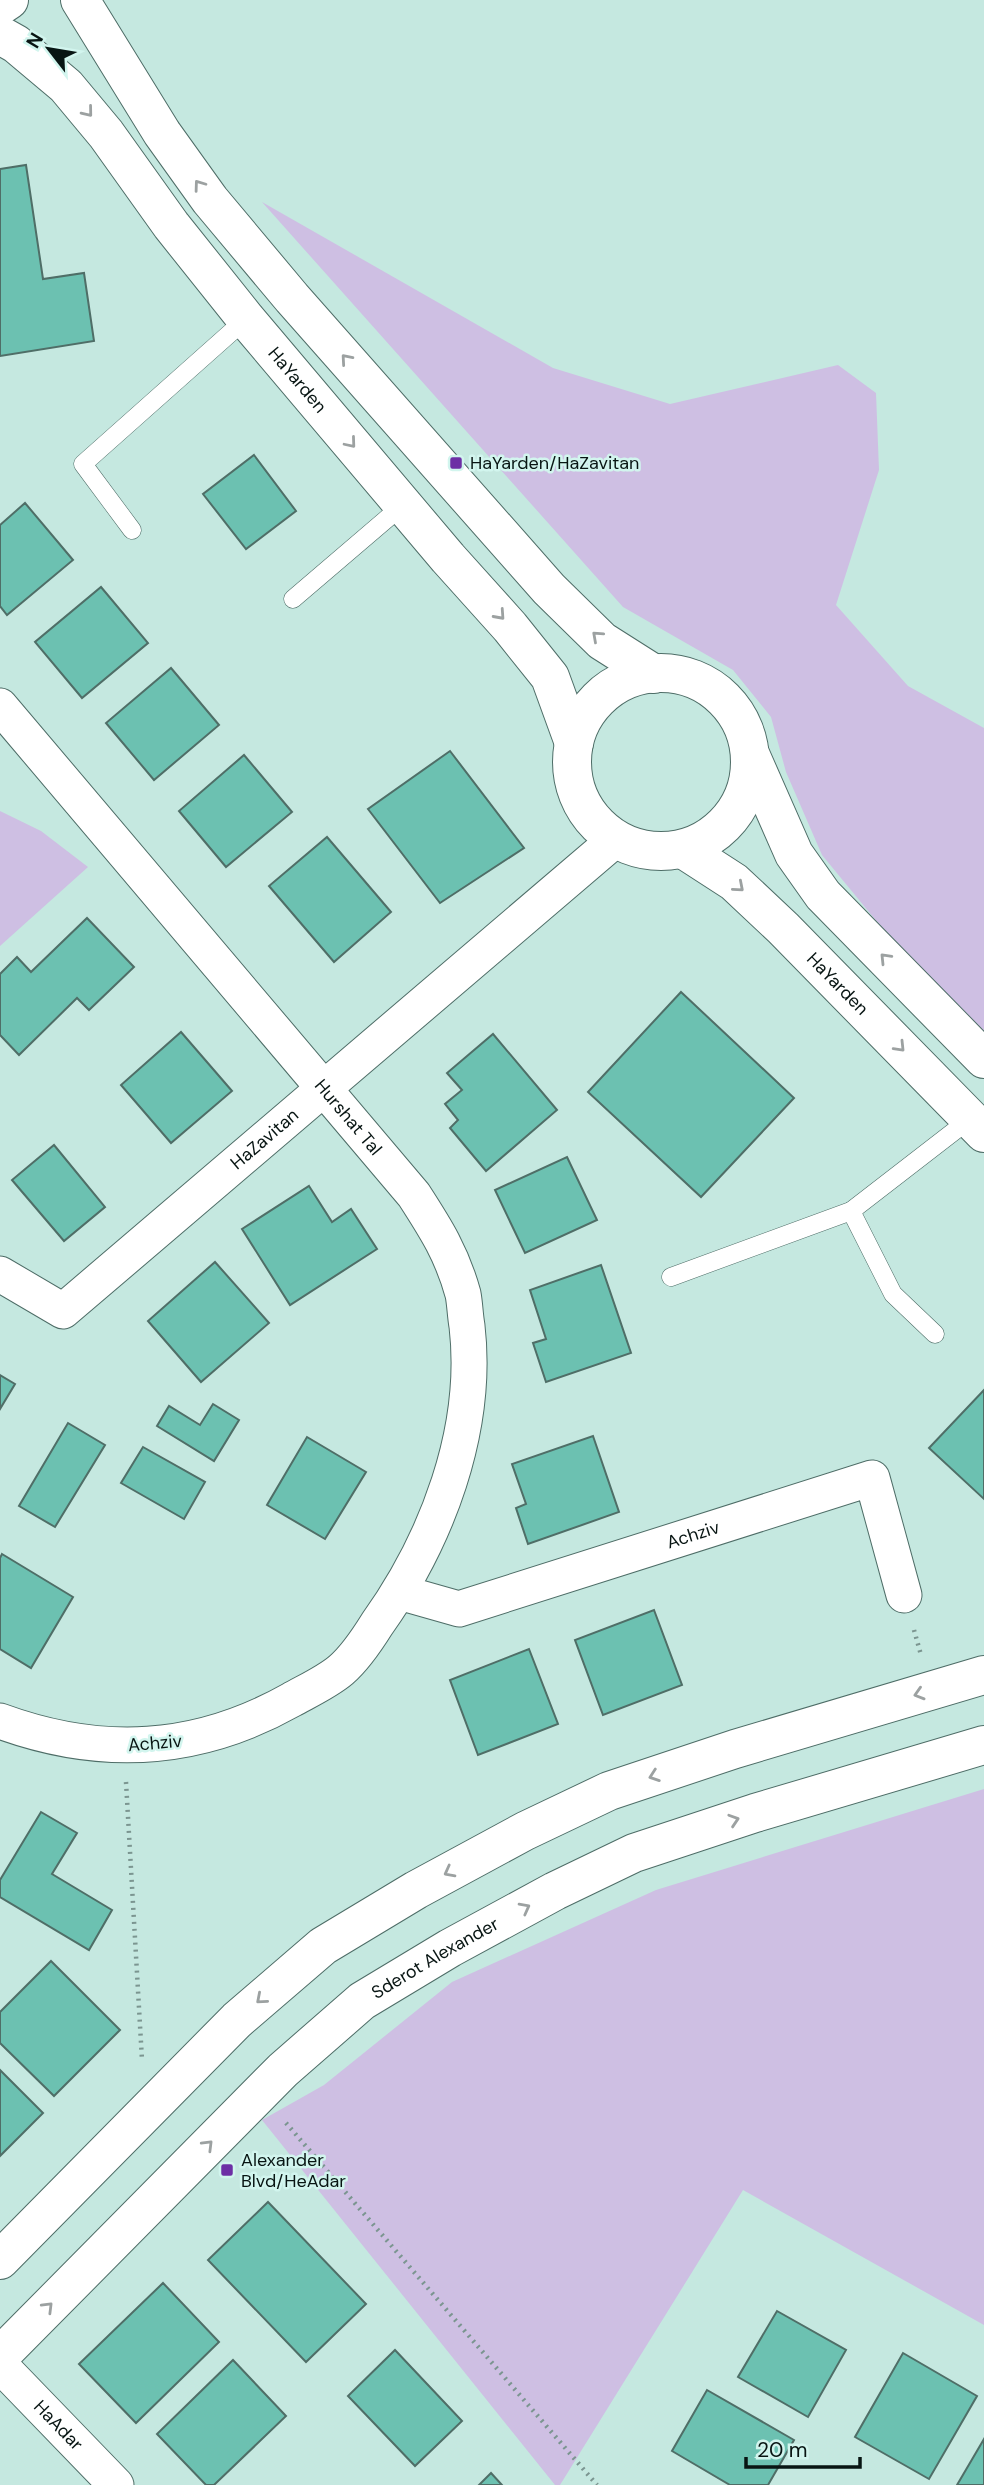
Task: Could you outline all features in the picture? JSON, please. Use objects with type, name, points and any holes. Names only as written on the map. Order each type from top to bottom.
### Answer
[{"type":"street","points":[[0,6],[9,0]]},
{"type":"street","points":[[80,0],[162,133],[210,200],[292,298],[549,589],[602,641],[654,674]]},
{"type":"street","name":"HaYarden","points":[[0,35],[16,44],[66,86],[106,134],[171,225],[246,319],[510,627],[550,677],[574,743]]},
{"type":"street","points":[[654,674],[687,678],[708,686],[737,716],[748,741],[748,782],[733,814],[708,838],[683,849],[642,849],[616,839],[594,820],[580,797],[573,770],[574,743],[585,716],[603,695],[627,680],[654,674]]},
{"type":"street","name":"Hurshat Tal","points":[[6,721],[414,1195],[445,1243],[463,1296],[470,1350],[467,1405],[455,1460],[438,1512],[395,1598]]},
{"type":"street","points":[[750,754],[794,854],[823,895],[984,1059]]},
{"type":"street","name":"HaZavitan","points":[[0,1274],[63,1311],[616,839]]},
{"type":"street","name":"HaYarden","points":[[683,849],[744,891],[977,1126]]},
{"type":"street","name":"Achziv","points":[[0,1721],[70,1741],[124,1746],[195,1739],[271,1712],[341,1670],[395,1598],[459,1609],[872,1478],[904,1595]]},
{"type":"street","points":[[0,2260],[237,2021],[323,1946],[416,1889],[525,1831],[609,1791],[735,1749],[984,1675]]},
{"type":"street","name":"Sderot Alexander","points":[[0,2356],[260,2093],[362,2001],[450,1948],[634,1853],[984,1745]]},
{"type":"street","name":"HaAdar","points":[[0,2365],[116,2485]]},
{"type":"lane","points":[[132,530],[83,464],[246,319]]},
{"type":"lane","points":[[293,599],[403,505]]},
{"type":"lane","points":[[671,1277],[851,1211],[977,1126]]},
{"type":"lane","points":[[851,1211],[893,1294],[935,1334]]},
{"type":"path","points":[[904,1595],[932,1690]]},
{"type":"path","points":[[124,1746],[145,2113]]},
{"type":"path","points":[[260,2093],[597,2485]]},
{"type":"shaded area","points":[[262,202],[553,368],[670,404],[838,365],[876,393],[879,470],[836,605],[908,686],[984,728],[984,1032],[892,940],[822,855],[786,772],[771,717],[733,670],[623,607]]},
{"type":"shaded area","points":[[0,811],[41,831],[88,867],[0,946]]},
{"type":"shaded area","points":[[984,1789],[984,2325],[743,2190],[560,2485],[555,2485],[262,2120],[324,2085],[452,1982],[656,1890]]},
{"type":"building","points":[[26,165],[43,279],[84,273],[94,341],[0,356],[0,169]]},
{"type":"building","points":[[254,455],[296,511],[246,549],[203,494]]},
{"type":"building","points":[[25,503],[73,560],[7,615],[0,606],[0,525]]},
{"type":"building","points":[[101,587],[148,643],[82,698],[35,642]]},
{"type":"building","points":[[171,668],[219,725],[154,780],[106,723]]},
{"type":"building","points":[[450,751],[524,848],[440,903],[368,809]]},
{"type":"building","points":[[244,755],[292,812],[226,867],[179,811]]},
{"type":"building","points":[[327,837],[391,912],[334,962],[269,886]]},
{"type":"building","points":[[87,918],[134,967],[89,1010],[77,998],[19,1055],[0,1035],[0,974],[17,957],[31,972]]},
{"type":"building","points":[[681,992],[794,1098],[701,1197],[588,1092]]},
{"type":"building","points":[[181,1032],[232,1091],[171,1143],[121,1085]]},
{"type":"building","points":[[493,1034],[557,1110],[486,1171],[450,1128],[458,1120],[445,1104],[462,1090],[447,1073]]},
{"type":"building","points":[[54,1145],[105,1207],[64,1241],[12,1180]]},
{"type":"building","points":[[567,1157],[597,1220],[525,1253],[495,1190]]},
{"type":"building","points":[[309,1186],[332,1222],[351,1209],[377,1249],[290,1305],[242,1229]]},
{"type":"building","points":[[215,1262],[269,1323],[201,1382],[148,1321]]},
{"type":"building","points":[[601,1265],[631,1353],[546,1382],[533,1343],[546,1339],[530,1290]]},
{"type":"building","points":[[0,1375],[15,1384],[0,1409]]},
{"type":"building","points":[[984,1390],[984,1499],[929,1448]]},
{"type":"building","points":[[213,1404],[239,1420],[214,1461],[157,1426],[169,1406],[200,1425]]},
{"type":"building","points":[[68,1423],[105,1445],[55,1527],[19,1506]]},
{"type":"building","points":[[593,1436],[619,1512],[528,1544],[516,1508],[526,1504],[512,1464]]},
{"type":"building","points":[[307,1437],[366,1472],[325,1539],[267,1505]]},
{"type":"building","points":[[143,1447],[205,1482],[184,1519],[121,1483]]},
{"type":"building","points":[[2,1554],[73,1597],[31,1668],[0,1649]]},
{"type":"building","points":[[654,1610],[682,1685],[603,1715],[575,1640]]},
{"type":"building","points":[[529,1649],[558,1724],[478,1755],[450,1680]]},
{"type":"building","points":[[41,1812],[77,1833],[52,1874],[112,1910],[89,1950],[0,1897],[0,1880]]},
{"type":"building","points":[[51,1961],[120,2030],[54,2096],[0,2043],[0,2012]]},
{"type":"building","points":[[0,2070],[43,2113],[0,2156]]},
{"type":"building","points":[[268,2202],[366,2304],[306,2362],[208,2260]]},
{"type":"building","points":[[163,2283],[219,2342],[136,2423],[79,2364]]},
{"type":"building","points":[[777,2311],[846,2350],[808,2417],[738,2377]]},
{"type":"building","points":[[395,2350],[462,2421],[415,2466],[348,2396]]},
{"type":"building","points":[[903,2353],[977,2396],[929,2479],[855,2437]]},
{"type":"building","points":[[233,2360],[286,2416],[214,2485],[206,2485],[157,2434]]},
{"type":"building","points":[[707,2390],[794,2440],[768,2485],[730,2485],[672,2451]]},
{"type":"building","points":[[984,2439],[984,2485],[957,2485]]},
{"type":"building","points":[[491,2473],[502,2485],[479,2485]]},
{"type":"place","name":"HaYarden/HaZavitan","points":[[456,463]]},
{"type":"place","name":"Alexander Blvd/HeAdar","points":[[227,2170]]}]
